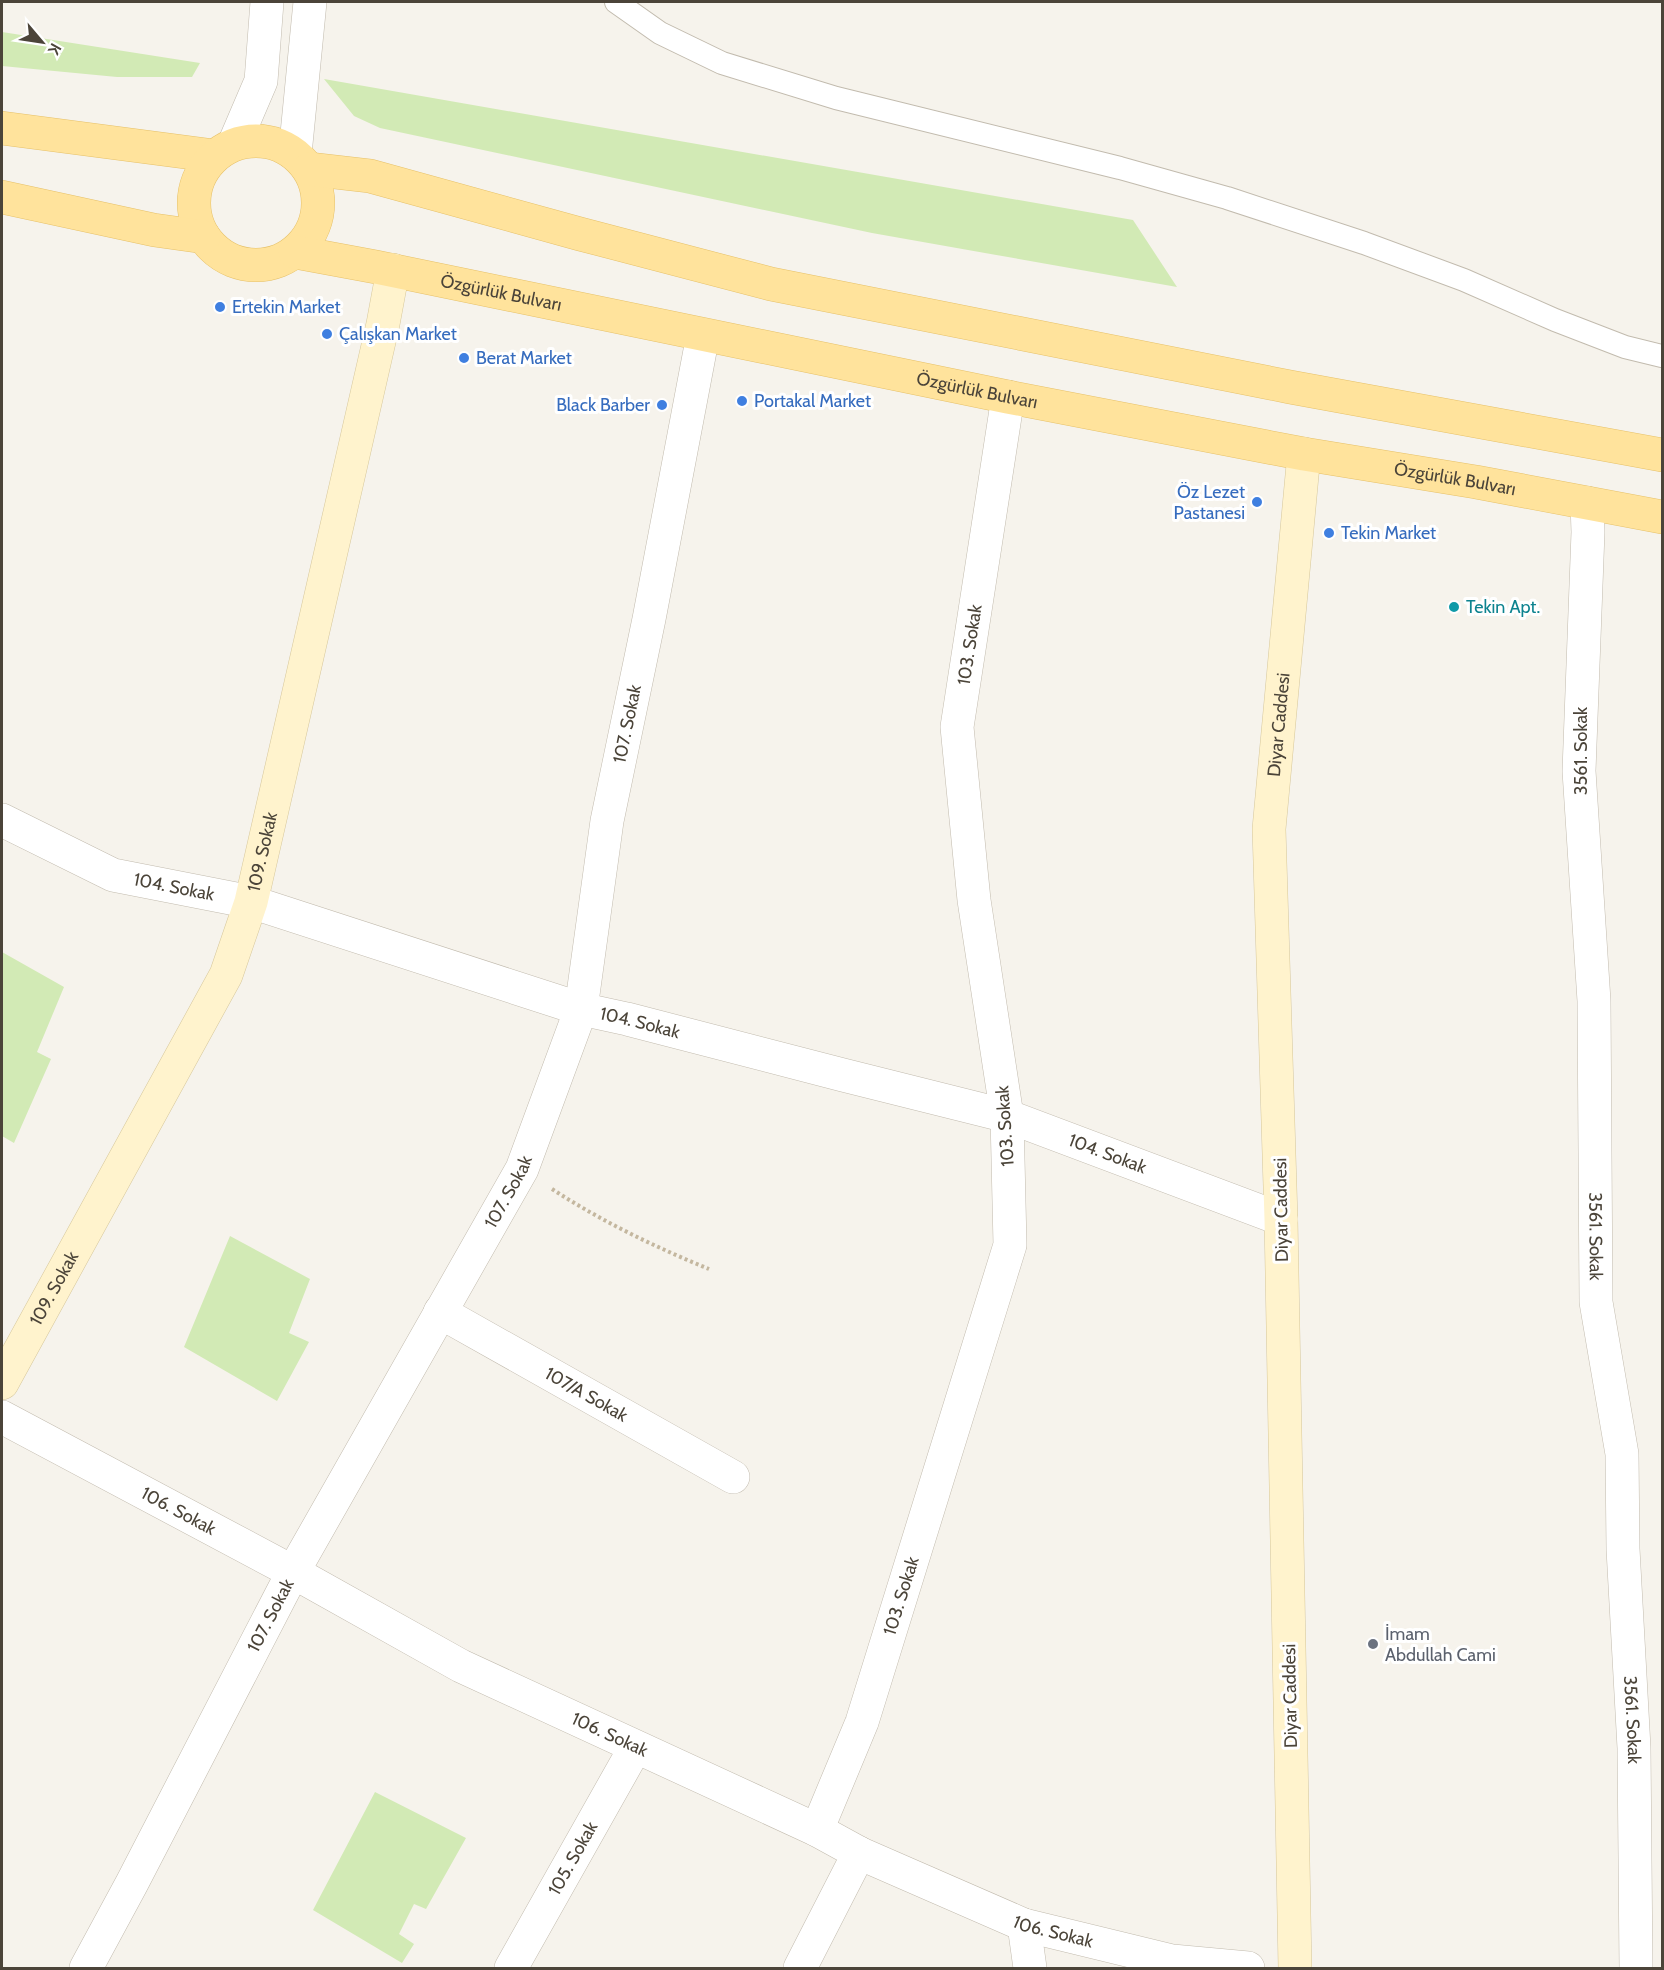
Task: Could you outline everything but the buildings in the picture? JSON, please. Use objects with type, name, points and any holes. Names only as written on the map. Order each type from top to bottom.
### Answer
[{"type":"main road","points":[[2,128],[225,150]]},
{"type":"main road","points":[[250,140],[266,140],[281,145],[302,161],[317,186],[319,204],[316,223],[307,239],[295,252],[276,262],[256,266],[236,262],[218,253],[204,237],[197,221],[194,203],[196,185],[203,169],[225,150],[250,140]]},
{"type":"main road","points":[[302,161],[370,176],[771,284],[1301,389],[1662,455]]},
{"type":"main road","points":[[2,198],[153,230],[204,237]]},
{"type":"main road","name":"Özgürlük Bulvarı","points":[[295,252],[393,270],[1008,397],[1304,454],[1476,482],[1662,517]]},
{"type":"street","points":[[225,150],[261,81],[267,2]]},
{"type":"street","points":[[302,161],[310,2]]},
{"type":"street","name":"109. Sokak","points":[[2,1383],[226,975],[251,902],[393,270]]},
{"type":"street","name":"107. Sokak","points":[[86,1968],[293,1572],[522,1168],[581,1009],[608,821],[650,619],[703,335]]},
{"type":"street","name":"103. Sokak","points":[[817,1830],[862,1722],[1010,1245],[1007,1116],[974,900],[957,727],[1008,397]]},
{"type":"street","name":"Diyar Caddesi","points":[[1295,1968],[1281,1219],[1269,830],[1303,485],[1304,454]]},
{"type":"street","name":"3561. Sokak","points":[[1587,502],[1588,532],[1579,771],[1594,1001],[1596,1302],[1622,1454],[1623,1548],[1634,1748],[1636,1968]]},
{"type":"street","name":"104. Sokak","points":[[2,820],[113,874],[251,902],[581,1009],[1007,1116],[1281,1219]]},
{"type":"street","name":"107/A Sokak","points":[[440,1312],[733,1477]]},
{"type":"street","name":"106. Sokak","points":[[2,1417],[293,1572],[461,1666],[817,1830],[859,1853],[1024,1924],[1172,1961],[1248,1968]]},
{"type":"street","name":"105. Sokak","points":[[511,1968],[635,1748]]},
{"type":"street","points":[[800,1968],[859,1853]]},
{"type":"street","points":[[1024,1924],[1030,1968]]},
{"type":"lane","points":[[616,2],[660,33],[722,63],[836,98],[1119,168],[1227,198],[1364,243],[1464,280],[1555,320],[1625,347],[1662,356]]},
{"type":"path","points":[[522,1168],[582,1208],[709,1269]]},
{"type":"green space","points":[[2,32],[200,63],[192,77],[117,77],[2,66]]},
{"type":"green space","points":[[324,79],[1133,220],[1177,287],[872,233],[380,128],[354,116]]},
{"type":"green space","points":[[2,952],[64,987],[37,1052],[51,1059],[14,1143],[2,1136]]},
{"type":"green space","points":[[230,1236],[310,1279],[289,1333],[309,1342],[277,1401],[184,1347]]},
{"type":"green space","points":[[375,1792],[466,1838],[426,1909],[414,1904],[399,1934],[414,1944],[402,1963],[313,1910]]},
{"type":"place","name":"Ertekin Market","points":[[220,307]]},
{"type":"place","name":"Çalışkan Market","points":[[327,334]]},
{"type":"place","name":"Berat Market","points":[[464,358]]},
{"type":"place","name":"Portakal Market","points":[[742,401]]},
{"type":"place","name":"Black Barber","points":[[662,405]]},
{"type":"place","name":"Öz Lezet Pastanesi","points":[[1257,502]]},
{"type":"place","name":"Tekin Market","points":[[1329,533]]},
{"type":"place","name":"Tekin Apt.","points":[[1454,607]]},
{"type":"place","name":"İmam Abdullah Cami","points":[[1373,1644]]}]
